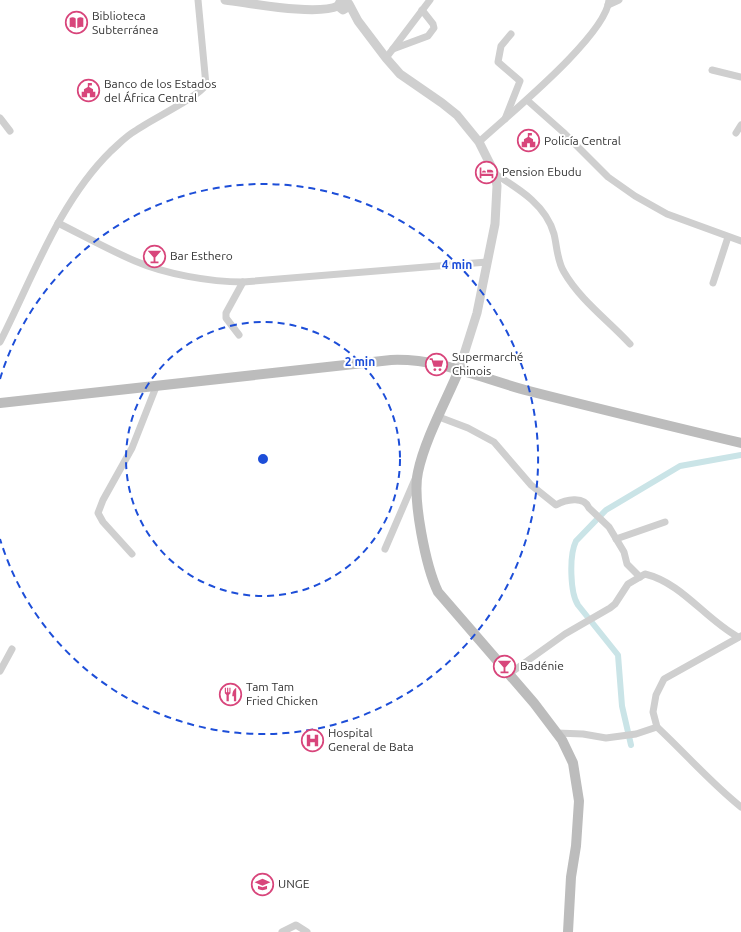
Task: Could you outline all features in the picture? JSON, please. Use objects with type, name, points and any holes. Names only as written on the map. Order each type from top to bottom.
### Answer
[{"type":"main road","points":[[0,403],[391,360],[410,360],[434,363],[528,390],[741,443]]},
{"type":"main road","points":[[459,370],[417,473],[419,518],[424,547],[433,581],[445,602],[509,674],[557,733],[574,763],[579,801],[571,877],[568,932]]},
{"type":"street","points":[[0,342],[58,223],[78,192],[111,151],[134,131],[204,88],[206,79],[198,0]]},
{"type":"street","points":[[225,0],[315,10],[331,9],[344,3],[386,58],[406,79],[442,102],[458,115],[479,142],[495,174],[497,215],[477,313],[459,370]]},
{"type":"street","points":[[386,58],[430,0]]},
{"type":"street","points":[[479,142],[527,100],[573,54],[602,20],[609,2],[619,0]]},
{"type":"street","points":[[392,50],[428,36],[432,32],[434,28],[433,24],[422,10]]},
{"type":"street","points":[[505,119],[520,81],[498,62],[501,46],[511,34]]},
{"type":"street","points":[[712,70],[741,77]]},
{"type":"street","points":[[527,100],[563,132],[608,177],[635,196],[667,214],[741,241]]},
{"type":"street","points":[[0,118],[10,131]]},
{"type":"street","points":[[736,133],[741,125]]},
{"type":"street","points":[[495,174],[535,202],[542,210],[550,221],[564,272],[582,295],[630,344]]},
{"type":"street","points":[[58,223],[137,262],[185,275],[223,282],[243,282],[487,262]]},
{"type":"street","points":[[713,283],[728,237]]},
{"type":"street","points":[[239,335],[226,318],[226,313],[243,282]]},
{"type":"street","points":[[132,554],[103,522],[98,513],[103,500],[132,448],[156,387]]},
{"type":"street","points":[[439,417],[468,428],[494,442],[532,485],[556,505],[567,500],[582,500],[588,504],[593,512],[606,523],[624,552],[627,564],[640,577]]},
{"type":"street","points":[[385,549],[417,473]]},
{"type":"street","points":[[616,539],[665,522]]},
{"type":"street","points":[[509,674],[565,634],[586,623],[615,604],[628,584],[645,574],[656,577],[673,585],[713,620],[740,636],[664,679],[656,695],[653,712],[657,727],[697,764],[719,790],[741,807]]},
{"type":"street","points":[[0,672],[12,649]]},
{"type":"street","points":[[557,733],[583,734],[606,738],[636,734],[657,727]]},
{"type":"street","points":[[282,932],[296,925],[307,932]]},
{"type":"waterway","points":[[631,745],[622,706],[618,655],[578,605],[573,592],[571,564],[576,541],[606,510],[680,466],[741,455]]},
{"type":"place","name":"Biblioteca Subterránea","points":[[76,23]]},
{"type":"place","name":"Banco de los Estados del África Central","points":[[89,91]]},
{"type":"place","name":"Policía Central","points":[[528,141]]},
{"type":"place","name":"Pension Ebudu","points":[[487,172]]},
{"type":"place","name":"Bar Esthero","points":[[154,256]]},
{"type":"place","name":"Supermarché Chinois","points":[[436,364]]},
{"type":"place","name":"Badénie","points":[[505,666]]},
{"type":"place","name":"Tam Tam Fried Chicken","points":[[230,694]]},
{"type":"place","name":"Hospital General de Bata","points":[[313,740]]},
{"type":"place","name":"UNGE","points":[[263,884]]}]
